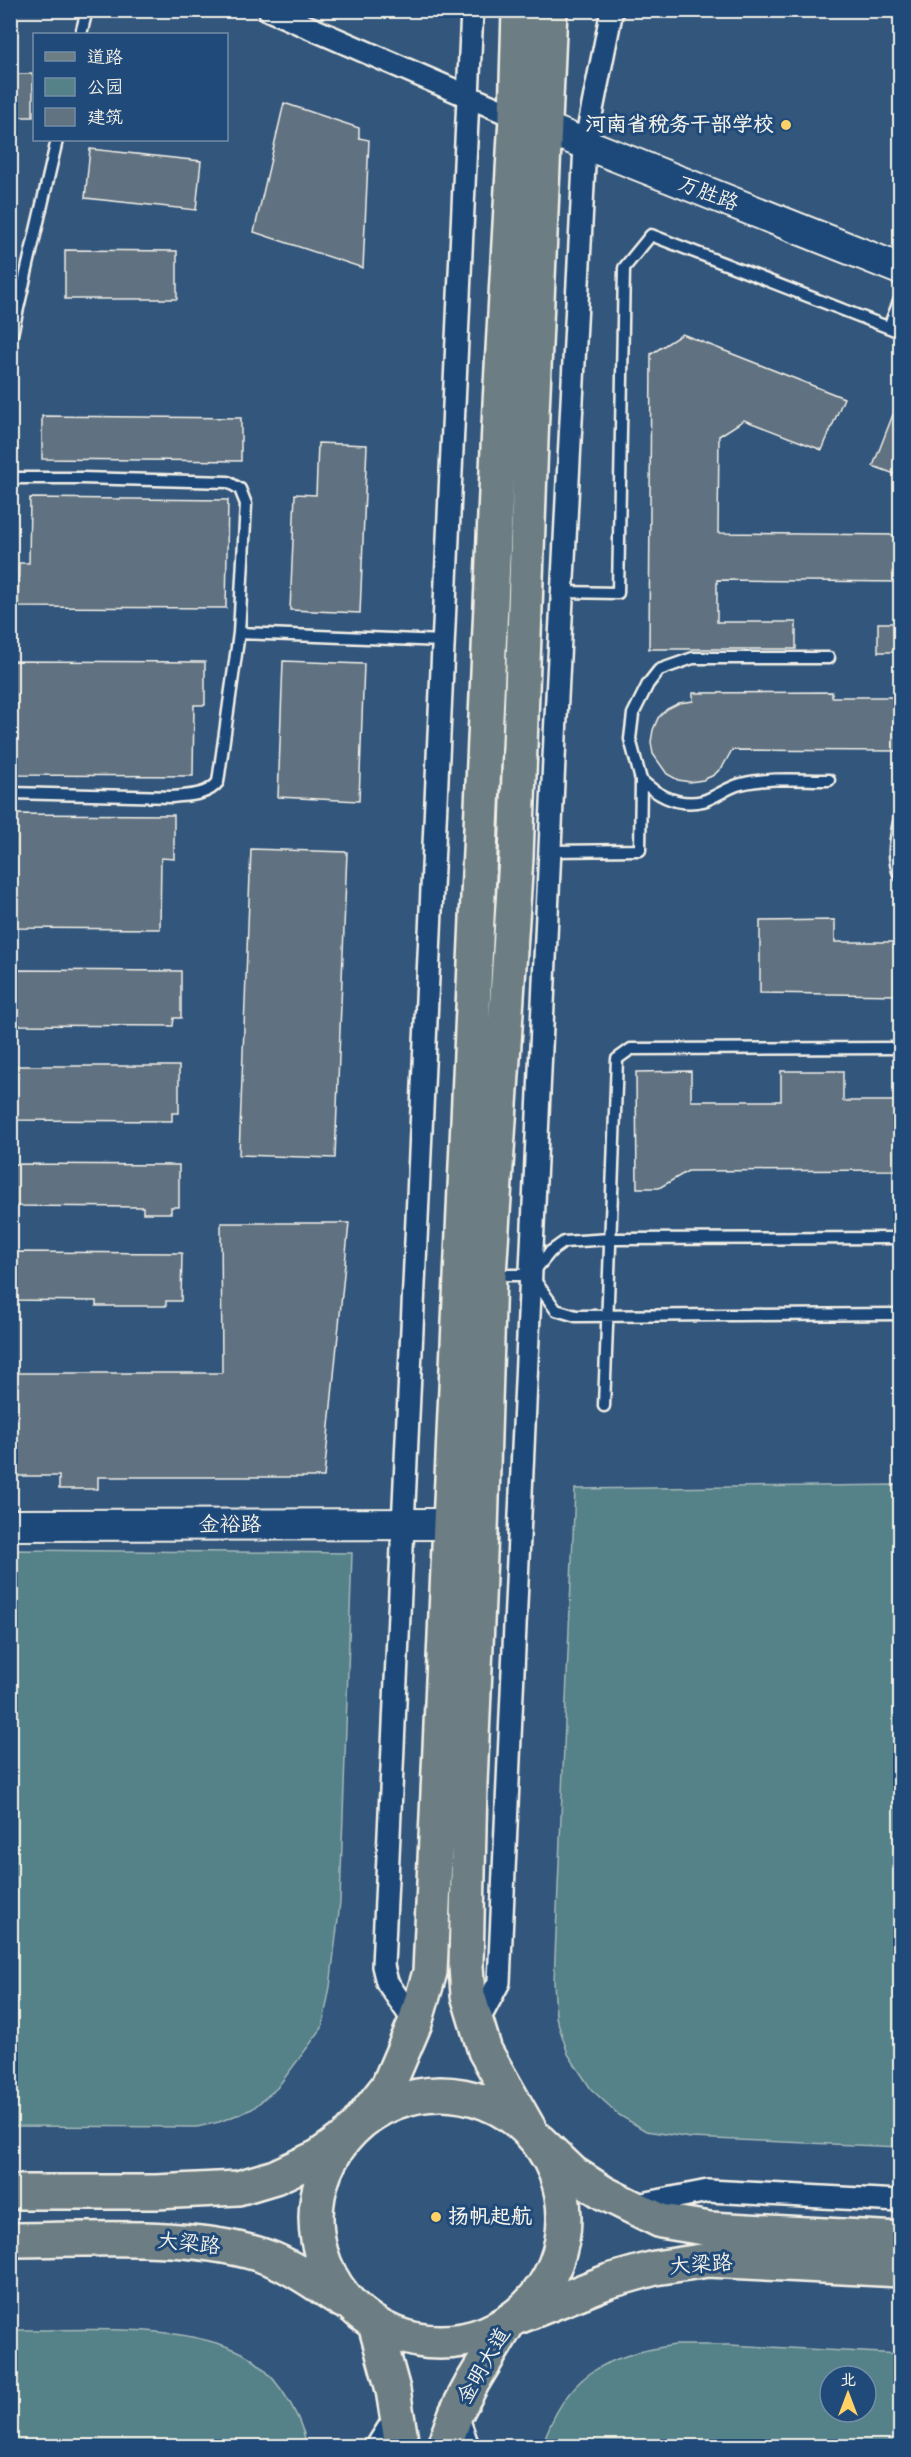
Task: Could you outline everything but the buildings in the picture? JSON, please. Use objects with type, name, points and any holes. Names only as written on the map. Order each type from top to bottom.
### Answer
[{"type":"main road","points":[[399,2431],[393,2390],[365,2316],[331,2279],[316,2239],[315,2217],[317,2196],[331,2156],[388,2086],[415,2023],[430,1972],[499,415],[516,117],[519,10]]},
{"type":"main road","points":[[510,2320],[528,2305],[549,2277],[562,2244],[565,2220],[563,2197],[546,2152],[532,2134],[493,2067],[476,2025],[468,1995],[466,1966],[470,1782],[489,1275],[516,858],[532,413],[547,129],[550,10]]},
{"type":"main road","points":[[10,2192],[156,2192],[238,2188],[275,2177],[318,2157],[375,2112],[394,2102],[436,2093],[458,2095],[488,2104],[516,2119],[532,2134]]},
{"type":"main road","name":"大梁路","points":[[532,2134],[573,2173],[604,2193],[661,2221],[710,2229],[900,2239]]},
{"type":"main road","name":"大梁路","points":[[10,2240],[148,2240],[207,2244],[239,2249],[272,2259],[365,2316],[413,2339],[454,2341],[493,2330],[510,2320],[609,2281],[682,2263],[708,2260],[900,2270]]},
{"type":"main road","name":"金明大道","points":[[444,2446],[456,2414],[510,2320]]},
{"type":"street","points":[[269,10],[468,94],[516,117]]},
{"type":"street","points":[[415,2023],[387,1982],[383,1966],[405,1524],[472,10]]},
{"type":"street","points":[[476,2025],[499,1982],[562,592],[585,145],[612,10]]},
{"type":"street","name":"万胜路","points":[[516,117],[900,269]]},
{"type":"street","name":"金裕路","points":[[10,1525],[449,1524]]},
{"type":"street","points":[[632,2206],[708,2191],[900,2201]]},
{"type":"street","points":[[456,2414],[468,2446]]},
{"type":"street","points":[[377,2446],[399,2431]]},
{"type":"lane","points":[[81,33],[87,10]]},
{"type":"lane","points":[[12,334],[57,141]]},
{"type":"lane","points":[[562,592],[618,593],[624,268],[651,235],[900,332]]},
{"type":"lane","points":[[889,327],[900,299]]},
{"type":"lane","points":[[10,478],[228,482],[240,489],[246,504],[239,633],[218,782],[213,788],[197,794],[172,796],[10,793]]},
{"type":"lane","points":[[239,633],[443,641]]},
{"type":"lane","points":[[550,851],[640,850],[641,780],[630,739],[633,714],[648,684],[659,670],[693,658],[829,658]]},
{"type":"lane","points":[[641,780],[656,794],[673,801],[702,801],[739,784],[766,780],[829,780]]},
{"type":"lane","points":[[900,817],[895,856],[895,865],[900,876]]},
{"type":"lane","points":[[604,1406],[617,1059],[631,1049],[900,1047]]},
{"type":"lane","points":[[531,1275],[550,1252],[564,1242],[610,1239],[900,1238]]},
{"type":"lane","points":[[489,1275],[531,1275]]},
{"type":"lane","points":[[531,1275],[556,1310],[576,1316],[900,1314]]},
{"type":"green space","points":[[900,1485],[900,2147],[691,2138],[646,2131],[619,2115],[591,2089],[568,2054],[556,2017],[554,1981],[575,1489]]},
{"type":"green space","points":[[11,1550],[352,1553],[340,1902],[330,1987],[322,2028],[277,2088],[252,2109],[219,2122],[197,2127],[11,2126]]},
{"type":"green space","points":[[96,2329],[154,2332],[210,2341],[236,2350],[261,2366],[282,2390],[298,2418],[307,2446],[11,2446],[11,2330]]},
{"type":"green space","points":[[675,2345],[730,2345],[900,2354],[900,2446],[542,2446],[563,2402],[576,2386],[590,2373],[627,2355]]},
{"type":"place","name":"河南省税务干部学校","points":[[786,125]]},
{"type":"place","name":"扬帆起航","points":[[436,2217]]}]
